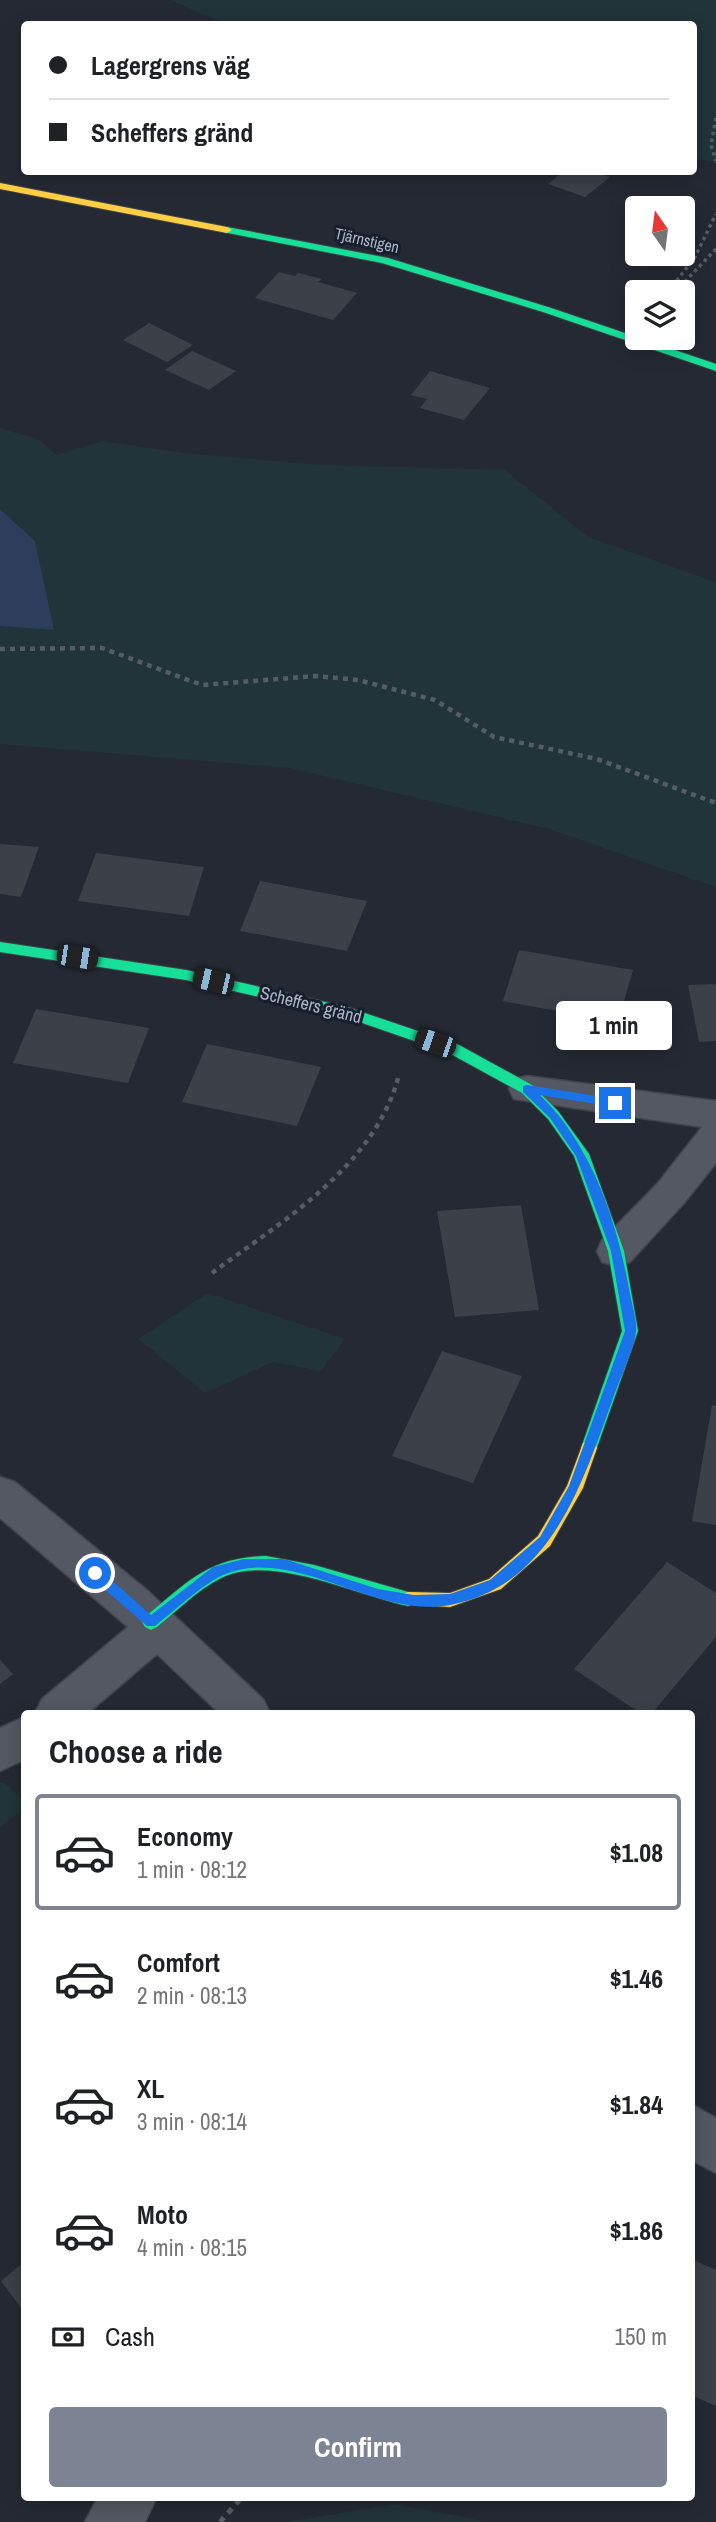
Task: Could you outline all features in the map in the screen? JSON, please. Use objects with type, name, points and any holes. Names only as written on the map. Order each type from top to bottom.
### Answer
[{"type":"street","name":"Tjärnstigen","points":[[0,186],[384,260],[547,310],[716,368]]},
{"type":"street","name":"Scheffers gränd","points":[[0,947],[186,975],[347,1012],[454,1049],[527,1089],[554,1115],[581,1154],[616,1251],[630,1331],[575,1488],[544,1541],[495,1584],[450,1600],[414,1600],[378,1594],[284,1564],[244,1564],[218,1571],[154,1625]]},
{"type":"street","name":"Scheffers gränd","points":[[527,1089],[716,1115]]},
{"type":"street","points":[[616,1251],[671,1193],[716,1136]]},
{"type":"street","points":[[0,1494],[154,1625],[245,1710]]},
{"type":"street","points":[[60,1710],[154,1625]]},
{"type":"street","points":[[0,1751],[21,1739]]},
{"type":"street","points":[[695,2131],[716,2149]]},
{"type":"street","points":[[112,2522],[128,2501]]},
{"type":"path","points":[[716,118],[711,145],[716,161]]},
{"type":"path","points":[[677,280],[695,257],[716,215]]},
{"type":"path","points":[[686,280],[716,249]]},
{"type":"path","points":[[0,649],[102,648],[202,685],[316,676],[358,680],[435,700],[494,737],[597,759],[716,803]]},
{"type":"path","points":[[212,1273],[308,1201],[371,1139],[389,1108],[399,1079],[398,1030]]},
{"type":"path","points":[[220,2522],[238,2501]]},
{"type":"green space","points":[[170,0],[716,0],[716,163],[697,159],[697,21],[219,21]]},
{"type":"green space","points":[[0,428],[40,440],[56,455],[103,441],[183,453],[322,465],[505,470],[588,537],[716,582],[716,887],[549,829],[289,768],[0,744],[0,626],[53,630],[35,541],[0,509]]},
{"type":"green space","points":[[207,1293],[345,1339],[321,1371],[273,1362],[205,1393],[138,1339]]},
{"type":"green space","points":[[0,1783],[5,1783],[21,1798],[21,1811],[0,1827]]},
{"type":"green space","points":[[395,2504],[488,2522],[287,2522]]},
{"type":"water","points":[[0,509],[35,541],[54,630],[0,626]]},
{"type":"building","points":[[559,175],[610,177],[585,197],[548,184]]},
{"type":"building","points":[[279,272],[322,279],[318,282],[357,293],[333,320],[255,298]]},
{"type":"building","points":[[149,323],[193,345],[167,362],[123,340]]},
{"type":"building","points":[[192,351],[236,371],[209,390],[165,370]]},
{"type":"building","points":[[430,371],[490,388],[464,420],[420,408],[427,399],[411,395]]},
{"type":"building","points":[[0,844],[39,847],[21,897],[0,894]]},
{"type":"building","points":[[96,853],[204,867],[189,916],[78,901]]},
{"type":"building","points":[[260,881],[367,901],[347,951],[240,931]]},
{"type":"building","points":[[519,950],[633,970],[618,1022],[503,1001]]},
{"type":"building","points":[[716,984],[716,1041],[699,1042],[688,985]]},
{"type":"building","points":[[36,1009],[149,1028],[128,1083],[13,1063]]},
{"type":"building","points":[[207,1044],[321,1067],[297,1126],[182,1102]]},
{"type":"building","points":[[521,1205],[539,1310],[455,1317],[437,1211]]},
{"type":"building","points":[[442,1351],[522,1376],[473,1483],[392,1456]]},
{"type":"building","points":[[712,1405],[716,1406],[716,1525],[692,1521]]},
{"type":"building","points":[[667,1562],[716,1593],[716,1637],[655,1710],[636,1710],[574,1669]]},
{"type":"building","points":[[0,1660],[13,1674],[0,1684]]},
{"type":"building","points":[[695,2261],[716,2270],[716,2406],[695,2397]]},
{"type":"building","points":[[21,2264],[21,2308],[1,2281]]},
{"type":"traffic: fast","points":[[227,230],[384,260],[547,310],[716,368]]},
{"type":"traffic: fast","points":[[0,947],[186,975],[347,1012],[454,1049],[527,1089],[553,1115],[581,1154],[616,1251],[630,1331],[589,1448]]},
{"type":"traffic: fast","points":[[151,1622],[212,1574],[243,1564],[290,1566],[408,1599]]},
{"type":"traffic: slow","points":[[0,186],[227,230]]},
{"type":"traffic: slow","points":[[408,1599],[450,1600],[495,1584],[544,1541],[575,1488],[589,1448]]},
{"type":"route","points":[[95,1573],[151,1622],[218,1571],[244,1564],[284,1564],[378,1594],[414,1600],[450,1600],[495,1584],[544,1541],[575,1488],[630,1331],[616,1251],[581,1154],[554,1115],[527,1089],[615,1103]]}]
